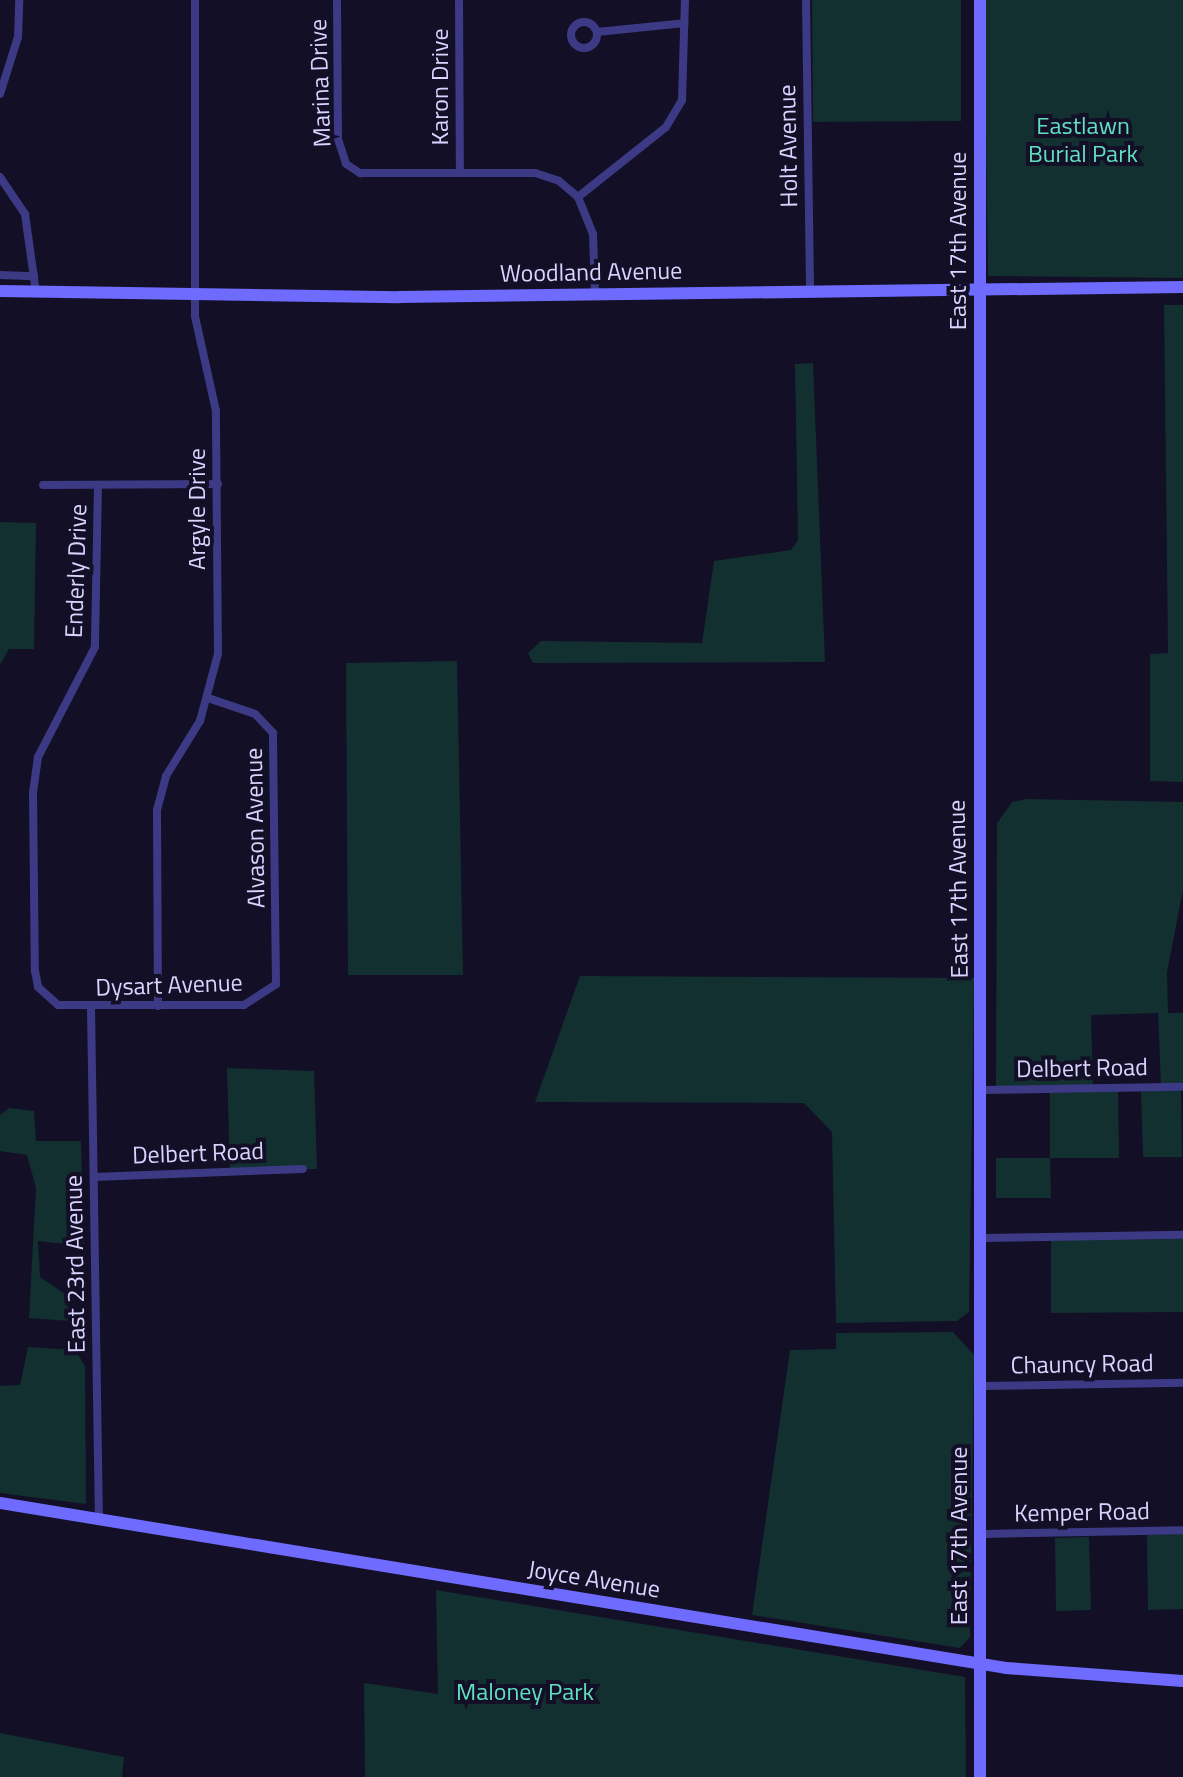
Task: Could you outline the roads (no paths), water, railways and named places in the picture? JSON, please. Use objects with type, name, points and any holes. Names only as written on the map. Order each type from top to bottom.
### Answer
[{"type":"street","points":[[0,94],[18,37],[19,0]]},
{"type":"street","name":"Argyle Drive","points":[[158,1006],[157,810],[166,776],[208,698],[218,654],[216,411],[201,362],[195,296],[195,0]]},
{"type":"street","name":"Marina Drive","points":[[337,0],[338,139],[346,164],[360,173],[460,173]]},
{"type":"street","name":"Karon Drive","points":[[459,0],[460,173]]},
{"type":"street","points":[[578,197],[666,127],[682,100],[685,0]]},
{"type":"street","name":"Holt Avenue","points":[[806,0],[810,292]]},
{"type":"street","name":"East 17th Avenue","points":[[980,0],[980,1777]]},
{"type":"street","points":[[597,32],[685,23]]},
{"type":"street","points":[[460,173],[535,173],[578,197],[593,234],[595,294]]},
{"type":"street","points":[[0,177],[25,214],[36,292]]},
{"type":"street","points":[[0,275],[34,276]]},
{"type":"street","name":"Woodland Avenue","points":[[0,291],[195,296],[1183,287]]},
{"type":"street","points":[[43,485],[218,484]]},
{"type":"street","name":"Enderly Drive","points":[[70,1007],[38,987],[33,793],[38,757],[95,647],[98,485]]},
{"type":"street","name":"Alvason Avenue","points":[[208,698],[255,714],[273,733],[278,969],[267,996]]},
{"type":"street","name":"Dysart Avenue","points":[[70,1007],[244,1005],[267,996]]},
{"type":"street","name":"East 23rd Avenue","points":[[91,1007],[99,1520]]},
{"type":"street","name":"Delbert Road","points":[[981,1090],[1183,1087]]},
{"type":"street","name":"Delbert Road","points":[[94,1177],[303,1169]]},
{"type":"street","points":[[982,1238],[1183,1235]]},
{"type":"street","name":"Chauncy Road","points":[[982,1386],[1183,1383]]},
{"type":"street","name":"Joyce Avenue","points":[[0,1503],[981,1664],[1183,1681]]},
{"type":"street","name":"Kemper Road","points":[[982,1534],[1183,1530]]},
{"type":"park label","name":"Eastlawn Burial Park","points":[[1083,140]]},
{"type":"park label","name":"Maloney Park","points":[[525,1692]]}]
